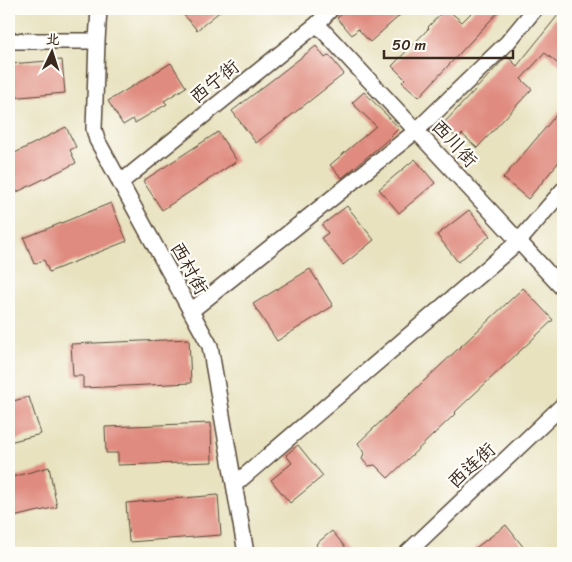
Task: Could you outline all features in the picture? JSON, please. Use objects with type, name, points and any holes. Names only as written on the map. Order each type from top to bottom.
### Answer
[{"type":"street","name":"西村街","points":[[99,9],[94,129],[97,140],[210,346],[246,553]]},
{"type":"street","points":[[191,311],[416,131],[508,43],[535,9]]},
{"type":"street","name":"西川街","points":[[325,14],[416,131],[563,290]]},
{"type":"street","name":"西宁街","points":[[120,183],[325,14]]},
{"type":"street","points":[[9,40],[97,41]]},
{"type":"street","points":[[234,485],[519,241],[563,190]]},
{"type":"street","name":"西连街","points":[[407,553],[563,405]]},
{"type":"building","points":[[179,9],[223,9],[197,30]]},
{"type":"building","points":[[348,9],[407,9],[370,42],[358,29],[352,35],[337,18]]},
{"type":"building","points":[[445,9],[462,22],[475,9],[501,9],[419,97],[402,82],[405,79],[392,66]]},
{"type":"building","points":[[563,9],[563,68],[545,53],[521,79],[532,89],[477,148],[462,134],[458,139],[442,125],[507,56],[517,66]]},
{"type":"building","points":[[316,46],[325,58],[329,55],[344,74],[256,143],[232,111]]},
{"type":"building","points":[[62,60],[65,93],[9,98],[9,64]]},
{"type":"building","points":[[171,63],[186,87],[164,101],[167,104],[135,123],[133,119],[123,125],[108,101]]},
{"type":"building","points":[[364,92],[399,128],[342,178],[330,165],[376,126],[352,103]]},
{"type":"building","points":[[563,107],[563,157],[528,199],[503,178]]},
{"type":"building","points":[[66,127],[76,147],[70,150],[76,163],[9,196],[9,156]]},
{"type":"building","points":[[218,132],[237,161],[162,210],[143,181]]},
{"type":"building","points":[[415,159],[435,183],[399,213],[379,189]]},
{"type":"building","points":[[111,203],[127,241],[49,272],[44,260],[34,264],[24,238]]},
{"type":"building","points":[[347,206],[374,240],[343,265],[321,238],[328,233],[322,225]]},
{"type":"building","points":[[469,210],[490,236],[458,262],[437,235]]},
{"type":"building","points":[[310,269],[333,306],[277,341],[253,304]]},
{"type":"building","points":[[523,288],[553,320],[388,478],[375,465],[368,466],[362,459],[364,453],[358,443]]},
{"type":"building","points":[[189,339],[191,383],[83,388],[83,376],[73,376],[71,344]]},
{"type":"building","points":[[29,397],[41,434],[9,442],[9,402]]},
{"type":"building","points":[[211,423],[212,462],[118,465],[118,453],[106,453],[105,427]]},
{"type":"building","points":[[298,445],[323,476],[290,503],[271,480],[292,463],[286,455]]},
{"type":"building","points":[[49,467],[57,507],[9,518],[9,478]]},
{"type":"building","points":[[218,495],[221,535],[129,542],[126,503]]},
{"type":"building","points":[[506,525],[528,553],[469,553]]},
{"type":"building","points":[[332,531],[350,553],[320,553],[316,544]]}]
